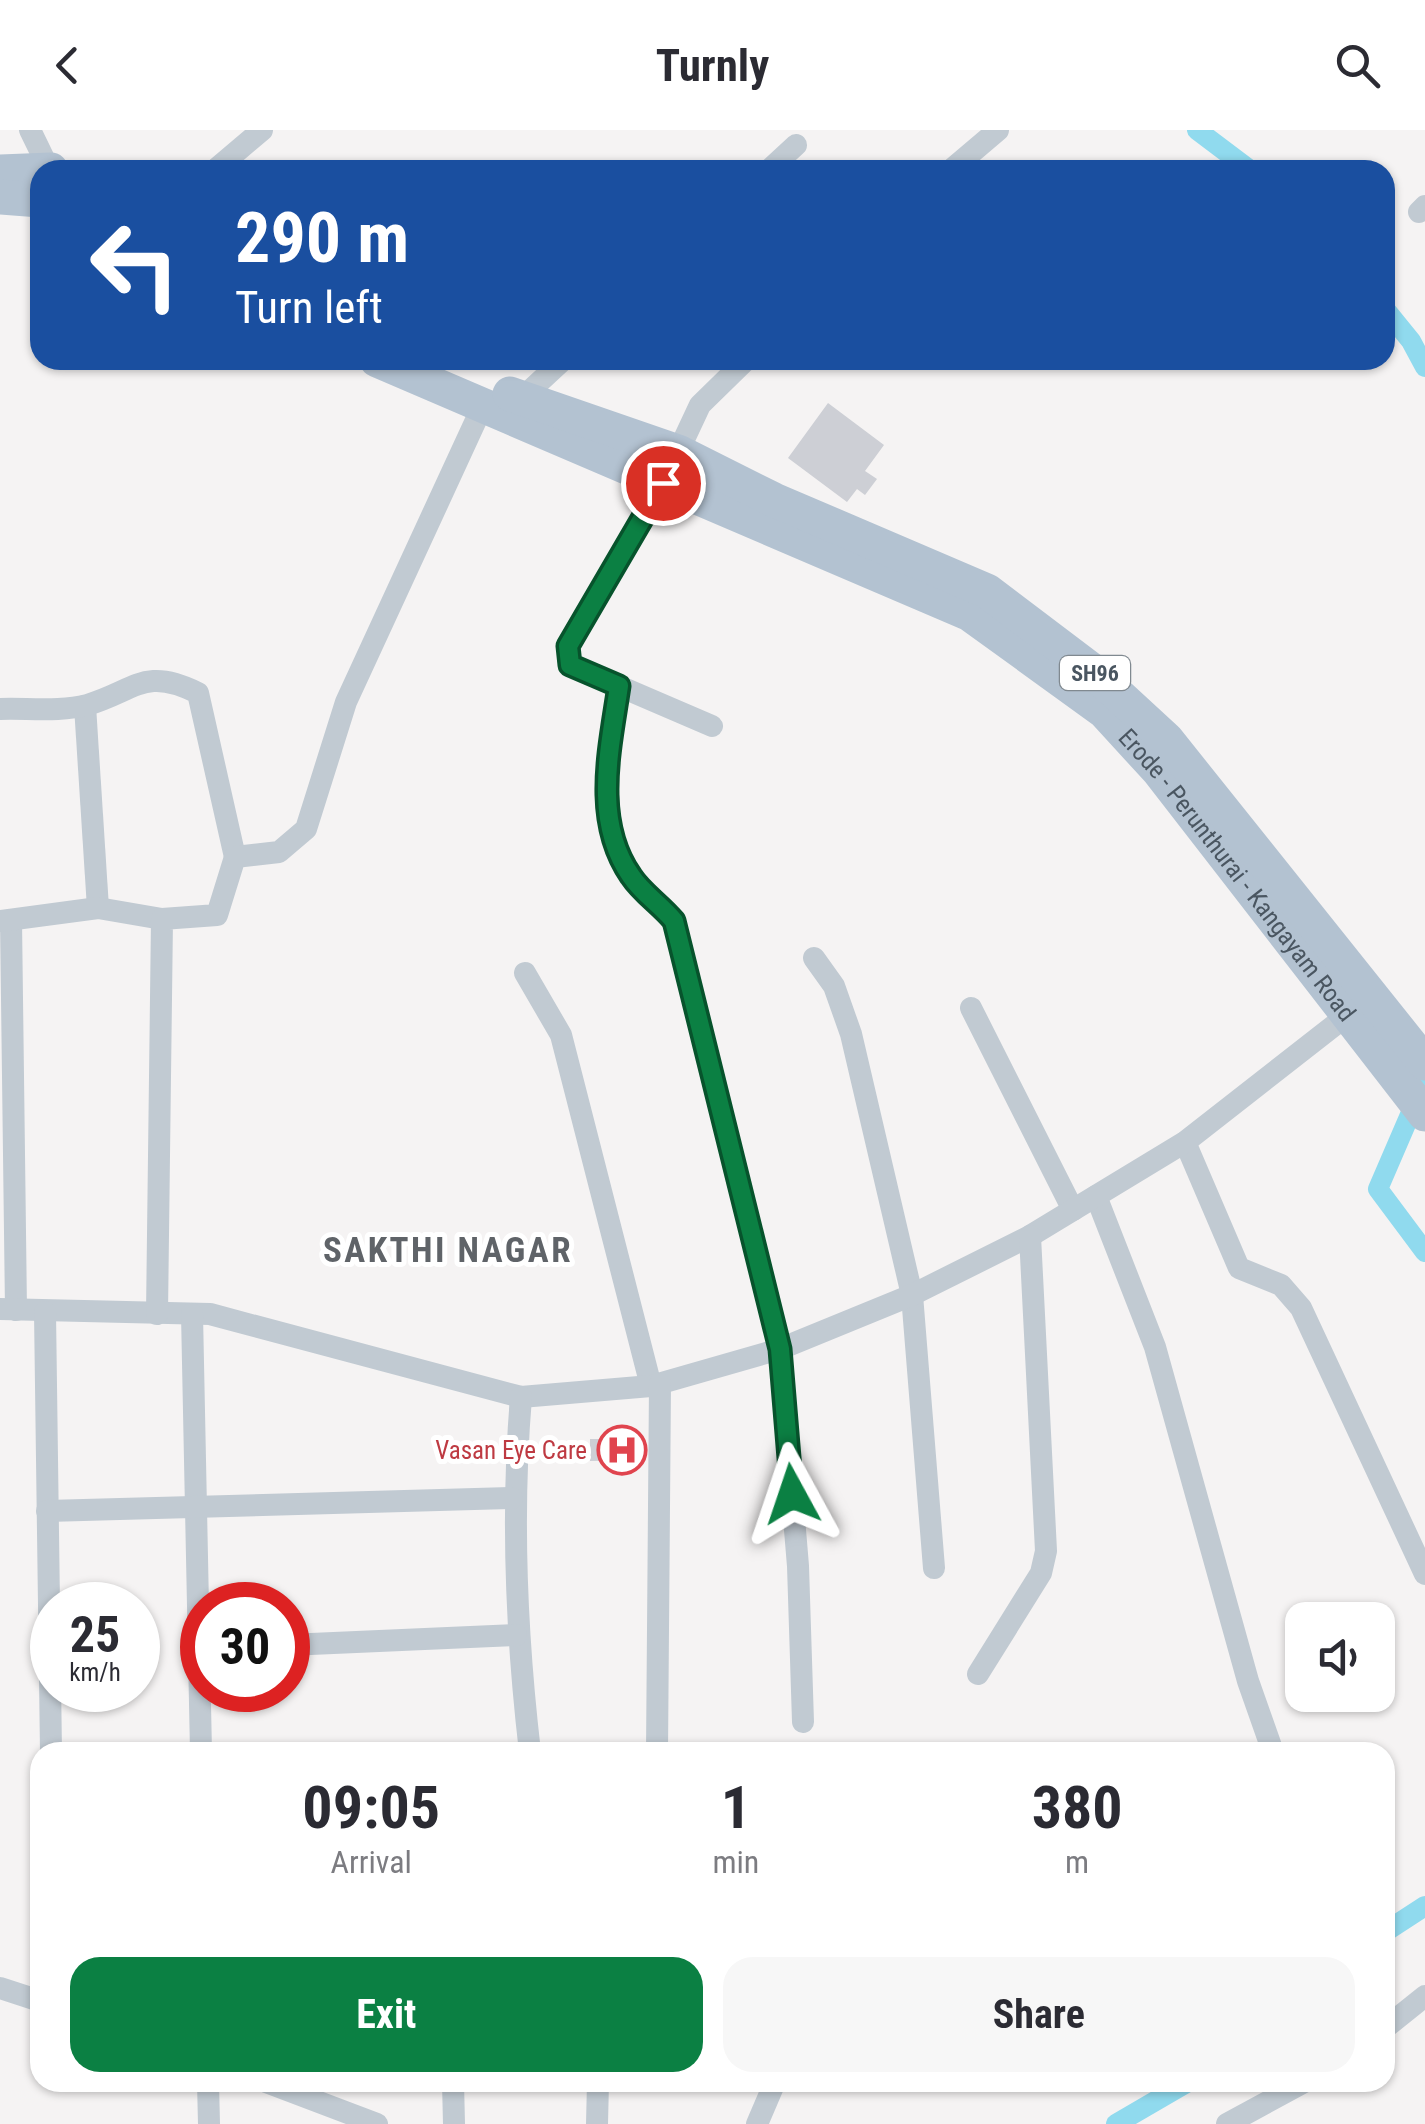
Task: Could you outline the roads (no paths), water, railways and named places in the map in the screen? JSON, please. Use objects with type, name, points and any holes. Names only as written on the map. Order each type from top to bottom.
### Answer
[{"type":"main road","points":[[0,172],[30,171]]},
{"type":"main road","points":[[0,197],[30,199]]},
{"type":"main road","name":"Erode - Perunthurai - Kangayam Road","points":[[400,370],[483,406],[774,500],[987,590],[1005,621],[1115,723],[1159,771],[1350,1013],[1425,1064]]},
{"type":"main road","name":"Erode - Perunthurai - Kangayam Road","points":[[447,370],[522,398],[671,468]]},
{"type":"main road","name":"Erode - Perunthurai - Kangayam Road","points":[[1005,621],[1090,669],[1166,739],[1394,1046],[1425,1114]]},
{"type":"street","points":[[30,130],[45,160]]},
{"type":"street","points":[[227,160],[262,130]]},
{"type":"street","points":[[963,160],[998,130]]},
{"type":"street","points":[[780,160],[796,145]]},
{"type":"street","points":[[522,398],[552,370]]},
{"type":"street","points":[[712,726],[570,665],[568,646],[671,468],[700,405],[736,370]]},
{"type":"street","points":[[236,857],[278,852],[306,829],[346,702],[483,406]]},
{"type":"street","points":[[0,709],[85,706],[138,681],[178,683],[198,693],[236,857],[217,915],[162,919],[98,908],[6,920],[8,1310],[210,1314],[521,1397],[655,1385],[780,1349],[912,1295],[1030,1236],[1185,1142],[1350,1013]]},
{"type":"street","points":[[619,686],[605,792],[616,848],[632,879],[674,921],[780,1349],[798,1566],[804,1722]]},
{"type":"street","points":[[85,706],[98,908]]},
{"type":"street","points":[[157,1314],[162,919]]},
{"type":"street","points":[[814,958],[834,986],[851,1034],[912,1295],[934,1568]]},
{"type":"street","points":[[526,972],[561,1035],[655,1385],[657,1742]]},
{"type":"street","points":[[971,1008],[1072,1210]]},
{"type":"street","points":[[1185,1142],[1239,1268],[1282,1285],[1301,1308],[1425,1574]]},
{"type":"street","points":[[1096,1196],[1155,1347],[1248,1681],[1269,1742]]},
{"type":"street","points":[[978,1674],[1041,1573],[1046,1552],[1030,1236]]},
{"type":"street","points":[[45,1312],[51,1742]]},
{"type":"street","points":[[192,1314],[199,1582]]},
{"type":"street","points":[[521,1397],[512,1498],[516,1634],[529,1742]]},
{"type":"street","points":[[47,1511],[512,1498]]},
{"type":"street","points":[[310,1644],[516,1634]]},
{"type":"street","points":[[201,1712],[201,1742]]},
{"type":"street","points":[[0,1988],[30,1998]]},
{"type":"street","points":[[1395,2020],[1425,1996]]},
{"type":"street","points":[[208,2092],[209,2124]]},
{"type":"street","points":[[287,2092],[343,2118],[377,2124]]},
{"type":"street","points":[[453,2092],[454,2124]]},
{"type":"street","points":[[597,2124],[598,2092]]},
{"type":"street","points":[[758,2124],[770,2092]]},
{"type":"street","points":[[1227,2124],[1286,2092]]},
{"type":"waterway","points":[[1197,130],[1237,160]]},
{"type":"waterway","points":[[1395,321],[1425,367]]},
{"type":"waterway","points":[[1425,1080],[1378,1189],[1425,1252]]},
{"type":"waterway","points":[[1395,1926],[1425,1906]]},
{"type":"waterway","points":[[1116,2124],[1171,2092]]},
{"type":"place","name":"Vasan Eye Care","points":[[622,1450]]},
{"type":"district","name":"SAKTHI NAGAR","points":[[448,1250]]}]
